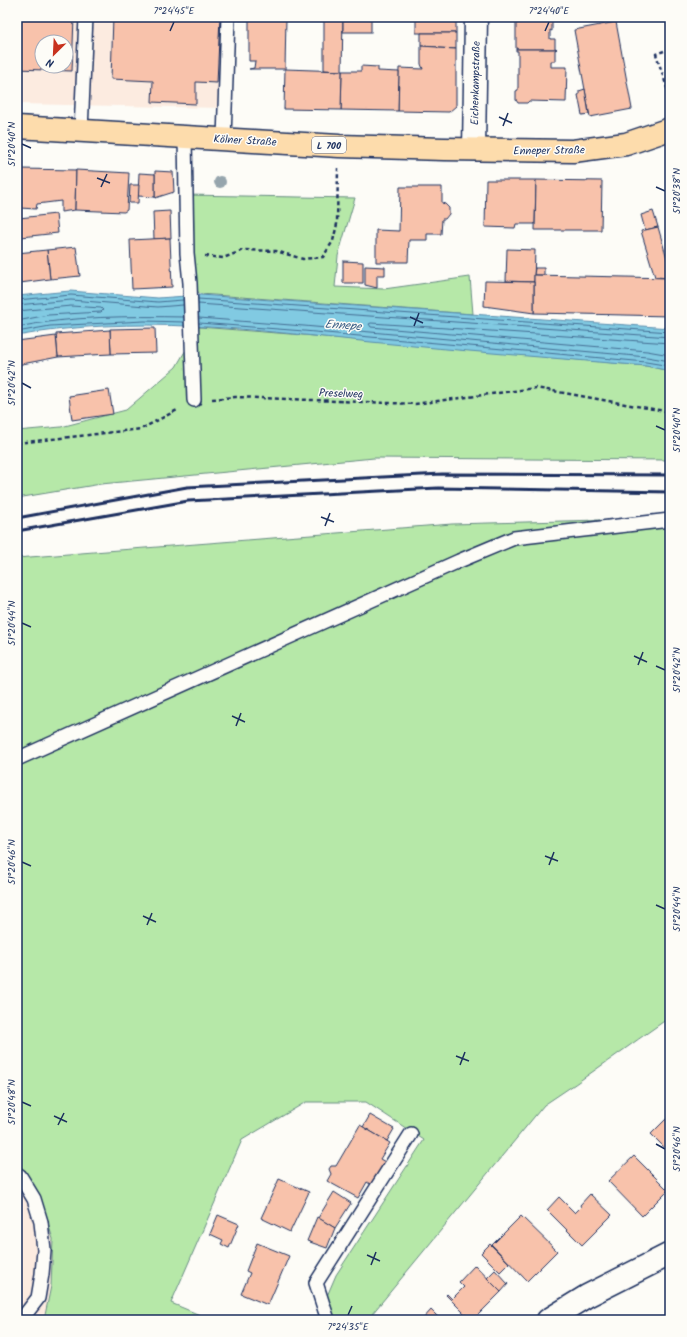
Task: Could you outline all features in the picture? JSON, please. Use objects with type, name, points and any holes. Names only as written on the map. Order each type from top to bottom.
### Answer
[{"type":"main road","name":"Eichenkampstraße","points":[[474,149],[476,17]]},
{"type":"main road","name":"Kölner Straße","points":[[17,127],[339,146],[474,149]]},
{"type":"main road","name":"Enneper Straße","points":[[474,149],[573,151],[626,144],[670,129]]},
{"type":"main road","points":[[548,1320],[587,1296],[670,1254]]},
{"type":"lane","points":[[81,130],[86,17]]},
{"type":"lane","points":[[224,139],[228,17]]},
{"type":"lane","points":[[185,137],[187,253],[190,284],[194,400]]},
{"type":"lane","points":[[17,759],[459,560],[514,538],[670,520]]},
{"type":"lane","points":[[328,1320],[316,1283],[411,1134]]},
{"type":"lane","points":[[17,1174],[20,1176],[34,1199],[41,1222],[44,1250],[38,1298],[21,1320]]},
{"type":"path","points":[[664,52],[656,54],[670,97]]},
{"type":"path","points":[[187,253],[223,258],[244,250],[276,251],[303,259],[323,257],[333,241],[338,224],[339,146]]},
{"type":"path","name":"Preselweg","points":[[17,443],[140,429],[194,400],[235,397],[416,404],[536,388],[670,412]]},
{"type":"shaded area","points":[[17,17],[231,17],[225,108],[17,104]]},
{"type":"shaded area","points":[[17,1168],[40,1198],[53,1239],[51,1286],[44,1320],[17,1320]]},
{"type":"green space","points":[[186,195],[355,198],[338,256],[335,287],[384,289],[470,277],[473,314],[200,294],[190,283]]},
{"type":"green space","points":[[199,327],[646,366],[670,371],[670,460],[374,458],[101,484],[17,498],[17,431],[61,427],[126,410],[176,367]]},
{"type":"green space","points":[[600,520],[513,536],[17,758],[17,558],[452,524]]},
{"type":"green space","points":[[670,525],[670,1017],[544,1105],[372,1314],[375,1320],[335,1320],[327,1296],[336,1275],[424,1140],[366,1102],[306,1102],[242,1140],[171,1303],[212,1320],[44,1320],[51,1286],[53,1239],[40,1198],[17,1168],[17,761],[515,541]]},
{"type":"water","name":"Ennepe","points":[[70,291],[158,298],[200,295],[670,328],[670,371],[646,366],[194,326],[104,326],[60,329],[17,336],[17,296]]},
{"type":"building","points":[[17,17],[74,17],[73,34],[34,34],[34,70],[17,69]]},
{"type":"building","points":[[113,17],[220,17],[217,83],[196,82],[196,104],[152,102],[153,81],[111,79]]},
{"type":"building","points":[[239,17],[286,17],[285,69],[249,69],[254,68],[255,61],[249,61],[249,20],[239,20]]},
{"type":"building","points":[[324,17],[343,17],[342,71],[324,70]]},
{"type":"building","points":[[343,17],[371,17],[371,32],[343,32]]},
{"type":"building","points":[[412,17],[456,17],[456,33],[416,33],[416,18]]},
{"type":"building","points":[[516,17],[551,17],[552,31],[550,30],[550,39],[555,39],[555,48],[557,49],[516,49]]},
{"type":"building","points":[[616,22],[632,109],[590,117],[574,30]]},
{"type":"building","points":[[421,33],[456,33],[456,49],[421,46]]},
{"type":"building","points":[[421,46],[456,49],[456,106],[449,112],[398,111],[399,68],[423,69],[421,64]]},
{"type":"building","points":[[516,49],[557,49],[555,50],[555,61],[551,61],[551,67],[567,67],[566,102],[529,101],[527,103],[518,103],[516,100],[516,91],[518,90],[518,51],[516,51]]},
{"type":"building","points":[[361,66],[378,67],[378,71],[399,72],[398,111],[341,110],[342,71],[361,71]]},
{"type":"building","points":[[285,69],[342,71],[341,110],[284,109]]},
{"type":"building","points":[[585,89],[589,114],[582,115],[578,95],[579,91]]},
{"type":"building","points":[[17,169],[21,169],[20,204],[17,204]]},
{"type":"building","points":[[21,169],[76,170],[75,210],[61,212],[61,201],[37,204],[36,209],[20,208]]},
{"type":"building","points":[[76,170],[129,173],[127,210],[124,212],[75,210]]},
{"type":"building","points":[[155,171],[173,172],[174,192],[155,198]]},
{"type":"building","points":[[139,173],[155,174],[155,197],[138,196]]},
{"type":"building","points":[[486,180],[536,180],[535,224],[516,224],[515,228],[485,227]]},
{"type":"building","points":[[536,180],[602,181],[601,230],[535,230]]},
{"type":"building","points":[[130,185],[139,185],[138,203],[129,203]]},
{"type":"building","points":[[400,187],[442,187],[442,203],[449,208],[449,214],[445,219],[442,219],[441,234],[427,234],[427,240],[409,240],[408,262],[376,262],[376,230],[399,231]]},
{"type":"building","points":[[170,211],[171,238],[154,239],[153,212]]},
{"type":"building","points":[[653,211],[658,227],[645,230],[641,215]]},
{"type":"building","points":[[56,214],[58,233],[21,237],[19,218]]},
{"type":"building","points":[[658,227],[670,269],[670,278],[655,277],[641,231]]},
{"type":"building","points":[[170,238],[172,287],[132,289],[130,240]]},
{"type":"building","points":[[76,247],[80,276],[50,279],[47,250]]},
{"type":"building","points":[[507,249],[535,250],[534,282],[506,281]]},
{"type":"building","points":[[47,250],[50,279],[20,283],[17,253]]},
{"type":"building","points":[[17,257],[20,283],[17,283]]},
{"type":"building","points":[[343,261],[363,262],[363,283],[343,283]]},
{"type":"building","points":[[365,266],[385,267],[385,275],[377,275],[377,288],[365,285]]},
{"type":"building","points":[[535,268],[544,268],[544,275],[534,275]]},
{"type":"building","points":[[534,275],[670,278],[670,316],[534,313]]},
{"type":"building","points":[[485,281],[534,282],[534,313],[484,306]]},
{"type":"building","points":[[155,328],[156,353],[111,354],[110,329]]},
{"type":"building","points":[[110,330],[111,354],[58,357],[56,334]]},
{"type":"building","points":[[56,336],[58,357],[17,365],[17,341]]},
{"type":"building","points":[[109,390],[113,414],[72,420],[69,396]]},
{"type":"building","points":[[370,1115],[394,1129],[387,1141],[363,1127]]},
{"type":"building","points":[[666,1119],[670,1123],[670,1153],[651,1134]]},
{"type":"building","points":[[360,1125],[390,1143],[380,1159],[387,1163],[373,1186],[367,1182],[358,1198],[327,1181],[331,1174],[329,1169],[331,1166],[336,1166]]},
{"type":"building","points":[[634,1156],[668,1190],[642,1216],[608,1181]]},
{"type":"building","points":[[279,1179],[309,1192],[290,1232],[261,1218]]},
{"type":"building","points":[[334,1192],[351,1203],[335,1228],[318,1218]]},
{"type":"building","points":[[590,1194],[612,1215],[582,1245],[547,1210],[559,1197],[575,1213]]},
{"type":"building","points":[[218,1215],[239,1224],[229,1248],[221,1244],[223,1240],[210,1234]]},
{"type":"building","points":[[521,1216],[557,1251],[527,1281],[492,1245]]},
{"type":"building","points":[[317,1217],[335,1228],[327,1248],[307,1241]]},
{"type":"building","points":[[257,1243],[289,1256],[268,1305],[241,1294],[250,1273],[246,1271]]},
{"type":"building","points":[[490,1244],[509,1263],[500,1272],[481,1253]]},
{"type":"building","points":[[475,1265],[501,1292],[473,1320],[471,1320],[446,1295],[447,1294],[452,1299],[464,1287],[459,1282]]},
{"type":"building","points":[[495,1270],[508,1284],[501,1292],[487,1278]]},
{"type":"building","points":[[431,1310],[441,1320],[422,1320]]},
{"type":"railway","points":[[17,518],[187,487],[442,474],[670,475]]},
{"type":"railway","points":[[17,531],[188,501],[438,488],[670,492]]}]
